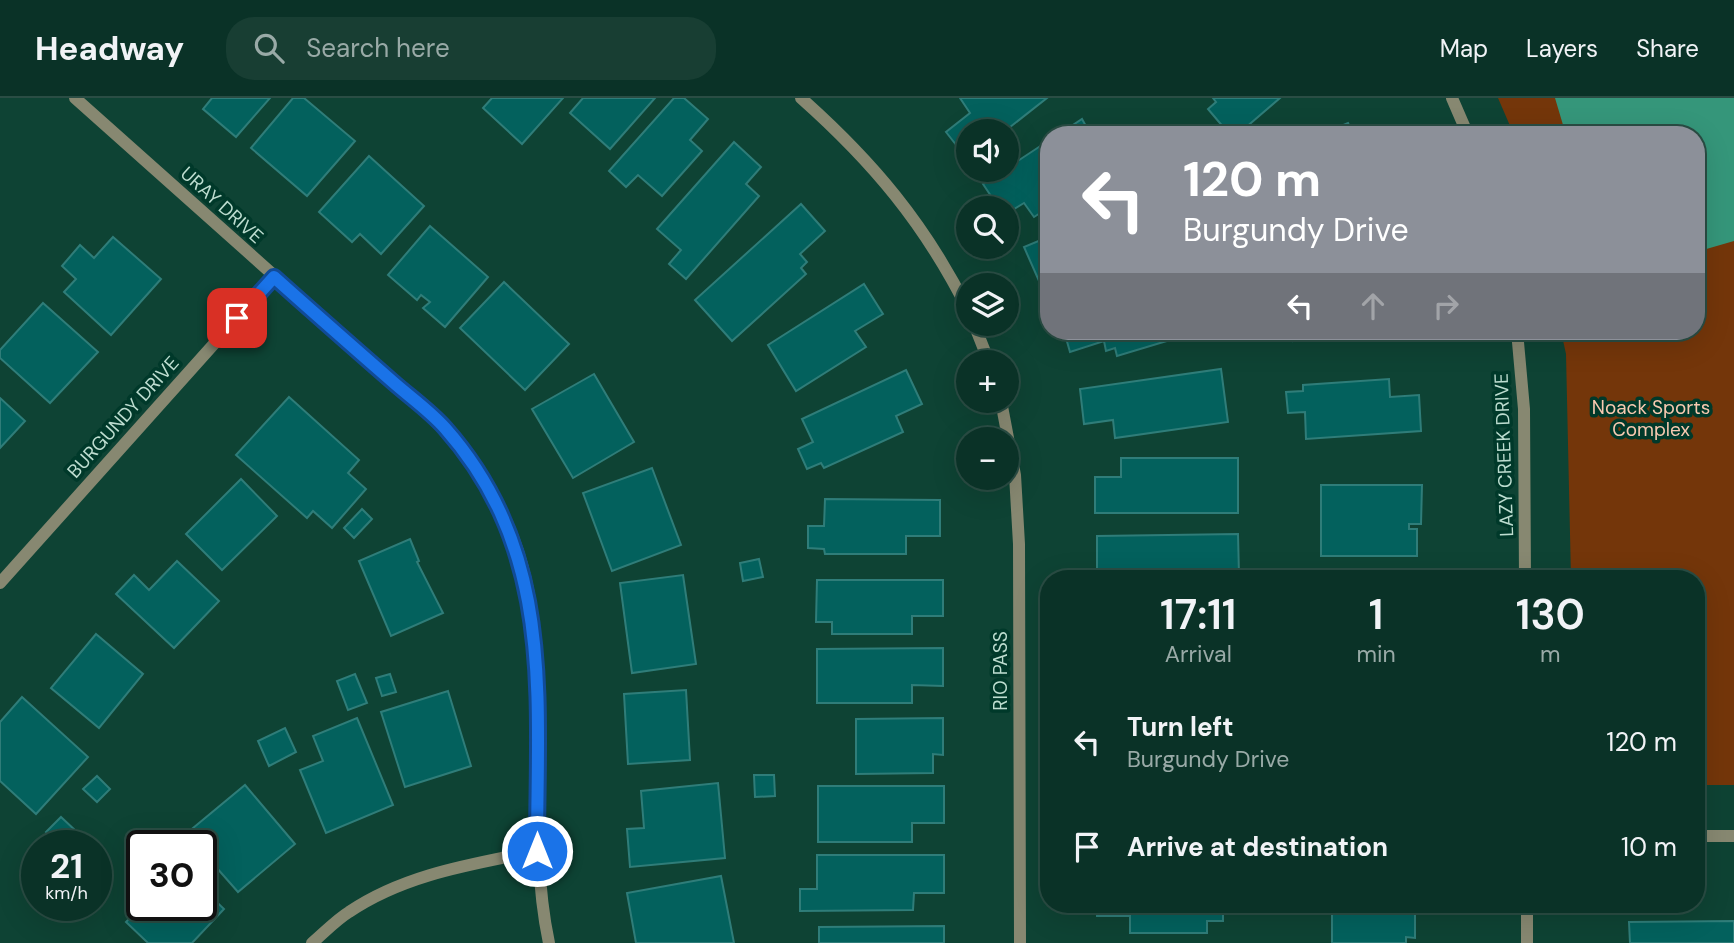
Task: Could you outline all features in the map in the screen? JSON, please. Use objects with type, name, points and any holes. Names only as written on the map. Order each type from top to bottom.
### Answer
[{"type":"street","name":"URAY DRIVE","points":[[75,98],[444,427],[481,475],[508,526],[523,572],[534,627],[537,851],[549,943]]},
{"type":"street","points":[[801,98],[860,152],[887,183],[925,232],[956,288]]},
{"type":"street","points":[[1452,98],[1464,126]]},
{"type":"street","name":"BURGUNDY DRIVE","points":[[0,583],[274,277]]},
{"type":"street","name":"LAZY CREEK DRIVE","points":[[1518,340],[1524,409],[1525,570]]},
{"type":"street","name":"RIO PASS","points":[[1003,413],[1015,475],[1019,544],[1020,943]]},
{"type":"street","points":[[1705,836],[1734,836]]},
{"type":"street","points":[[312,943],[349,912],[399,886],[444,870],[537,851]]},
{"type":"street","points":[[1527,913],[1527,943]]},
{"type":"green space","name":"Noack Sports Complex","points":[[1498,98],[1734,98],[1734,785],[1705,785],[1705,570],[1571,570],[1566,354],[1563,340],[1705,340],[1705,126],[1510,126]]},
{"type":"shaded area","points":[[1555,98],[1734,98],[1734,241],[1705,249],[1705,126],[1563,126]]},
{"type":"building","points":[[212,98],[270,98],[236,137],[203,109]]},
{"type":"building","points":[[293,98],[304,98],[355,141],[307,196],[251,148]]},
{"type":"building","points":[[492,98],[563,98],[522,144],[483,108]]},
{"type":"building","points":[[583,98],[655,98],[610,149],[570,113]]},
{"type":"building","points":[[674,98],[684,98],[708,119],[690,140],[702,151],[662,196],[638,175],[626,187],[609,171]]},
{"type":"building","points":[[960,98],[1047,98],[1019,120],[962,119],[970,113]]},
{"type":"building","points":[[1213,98],[1280,98],[1247,126],[1222,126],[1208,109],[1216,102]]},
{"type":"building","points":[[1082,119],[1086,126],[1072,126]]},
{"type":"building","points":[[956,124],[956,145],[946,132]]},
{"type":"building","points":[[734,142],[761,167],[746,184],[759,196],[686,279],[669,264],[681,250],[657,229]]},
{"type":"building","points":[[1040,146],[1040,213],[1034,217],[1024,203],[1019,206],[1019,196],[991,196],[983,184],[1019,182],[1019,160]]},
{"type":"building","points":[[369,156],[424,206],[381,254],[360,234],[352,242],[319,212]]},
{"type":"building","points":[[801,204],[825,231],[800,254],[807,262],[801,268],[806,274],[732,341],[695,300]]},
{"type":"building","points":[[430,226],[488,277],[445,327],[423,308],[430,302],[421,295],[417,300],[388,275]]},
{"type":"building","points":[[113,237],[161,279],[111,335],[64,292],[76,279],[62,266],[80,245],[94,258]]},
{"type":"building","points":[[1040,240],[1040,281],[1039,281],[1024,247]]},
{"type":"building","points":[[504,282],[569,344],[525,390],[460,328]]},
{"type":"building","points":[[864,284],[883,314],[855,331],[866,347],[796,391],[768,345]]},
{"type":"building","points":[[43,303],[98,352],[50,403],[0,358],[0,350]]},
{"type":"building","points":[[1067,340],[1170,340],[1117,356],[1115,348],[1106,351],[1104,341],[1070,352]]},
{"type":"building","points":[[1221,369],[1228,422],[1115,438],[1113,420],[1084,424],[1080,389]]},
{"type":"building","points":[[906,370],[922,404],[896,416],[903,432],[824,468],[821,463],[807,469],[798,449],[813,442],[802,419]]},
{"type":"building","points":[[594,374],[634,442],[573,478],[532,409]]},
{"type":"building","points":[[1389,379],[1390,397],[1419,395],[1421,431],[1306,439],[1305,412],[1288,413],[1286,392],[1303,391],[1303,385]]},
{"type":"building","points":[[289,397],[359,460],[348,473],[366,489],[332,528],[313,511],[307,518],[236,455]]},
{"type":"building","points":[[0,398],[25,421],[0,448]]},
{"type":"building","points":[[1121,458],[1238,458],[1238,513],[1095,513],[1095,477],[1121,477]]},
{"type":"building","points":[[652,468],[681,545],[612,571],[583,493]]},
{"type":"building","points":[[241,479],[277,516],[222,570],[186,534]]},
{"type":"building","points":[[1321,485],[1422,485],[1421,524],[1409,524],[1409,529],[1417,529],[1417,556],[1321,556]]},
{"type":"building","points":[[825,499],[940,500],[940,536],[906,536],[906,554],[825,554],[824,549],[808,548],[808,526],[824,526]]},
{"type":"building","points":[[362,509],[372,519],[354,538],[344,528]]},
{"type":"building","points":[[1238,534],[1239,570],[1097,570],[1097,536]]},
{"type":"building","points":[[410,539],[419,561],[417,562],[443,613],[391,636],[359,561]]},
{"type":"building","points":[[759,559],[763,577],[743,581],[740,563]]},
{"type":"building","points":[[177,561],[219,601],[174,648],[116,594],[134,575],[149,590]]},
{"type":"building","points":[[683,575],[696,664],[632,673],[620,583]]},
{"type":"building","points":[[817,580],[943,580],[943,616],[912,616],[912,634],[832,634],[832,622],[816,622]]},
{"type":"building","points":[[96,634],[143,674],[99,728],[51,688]]},
{"type":"building","points":[[943,648],[943,686],[912,685],[912,703],[817,703],[817,649]]},
{"type":"building","points":[[355,674],[367,703],[348,710],[337,681]]},
{"type":"building","points":[[390,674],[396,692],[382,696],[376,678]]},
{"type":"building","points":[[686,690],[690,760],[628,764],[624,694]]},
{"type":"building","points":[[448,691],[471,766],[405,787],[381,712]]},
{"type":"building","points":[[22,697],[88,757],[36,814],[0,781],[0,722]]},
{"type":"building","points":[[357,718],[393,805],[326,833],[300,770],[323,761],[313,736]]},
{"type":"building","points":[[943,718],[943,755],[933,754],[933,773],[856,774],[856,719]]},
{"type":"building","points":[[285,728],[296,752],[269,766],[258,741]]},
{"type":"building","points":[[754,775],[774,775],[775,796],[755,797]]},
{"type":"building","points":[[97,776],[110,789],[97,802],[83,789]]},
{"type":"building","points":[[718,783],[725,858],[630,867],[627,829],[644,828],[641,791]]},
{"type":"building","points":[[245,785],[295,844],[238,892],[217,868],[217,830],[191,830]]},
{"type":"building","points":[[818,786],[944,786],[944,823],[912,823],[912,842],[818,842]]},
{"type":"building","points":[[61,817],[75,830],[48,830]]},
{"type":"building","points":[[817,855],[944,855],[944,893],[914,893],[913,910],[800,911],[800,889],[817,889]]},
{"type":"building","points":[[721,876],[734,943],[636,943],[627,893]]},
{"type":"building","points":[[217,902],[224,909],[217,916]]},
{"type":"building","points":[[1097,913],[1223,913],[1223,921],[1207,921],[1207,933],[1130,933],[1130,916],[1097,916]]},
{"type":"building","points":[[1332,913],[1415,913],[1415,938],[1406,937],[1406,943],[1332,943]]},
{"type":"building","points":[[213,921],[192,943],[148,943],[126,922]]},
{"type":"building","points":[[1734,921],[1734,943],[1630,943],[1629,922]]},
{"type":"building","points":[[944,926],[944,943],[819,943],[819,927]]},
{"type":"route","points":[[237,318],[274,277],[444,427],[481,475],[508,526],[523,572],[534,627],[537,671],[537,851]]}]
